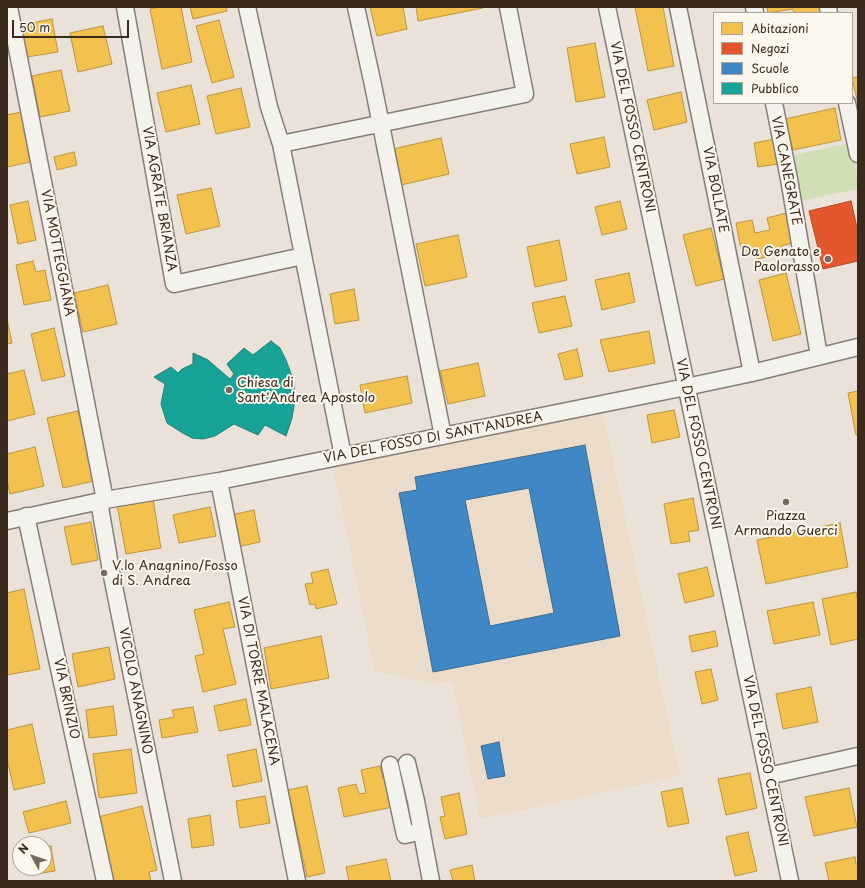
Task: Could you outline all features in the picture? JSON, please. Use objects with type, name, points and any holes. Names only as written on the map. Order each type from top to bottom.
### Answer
[{"type":"street","name":"VIA MOTTEGGIANA","points":[[9,7],[102,500]]},
{"type":"street","name":"VIA AGRATE BRIANZA","points":[[125,7],[174,284],[303,256]]},
{"type":"street","points":[[248,7],[269,107],[281,144],[343,456]]},
{"type":"street","points":[[356,7],[443,436]]},
{"type":"street","points":[[281,144],[525,94],[508,7]]},
{"type":"street","name":"VIA DEL FOSSO CENTRONI","points":[[607,7],[790,881]]},
{"type":"street","name":"VIA BOLLATE","points":[[678,7],[752,373]]},
{"type":"street","name":"VIA CANEGRATE","points":[[774,104],[789,179],[819,356]]},
{"type":"street","points":[[847,104],[858,154]]},
{"type":"street","name":"VIA DEL FOSSO DI SANT'ANDREA","points":[[7,521],[102,500],[219,481],[752,373],[858,347]]},
{"type":"street","name":"VIA DI TORRE MALACENA","points":[[219,481],[297,881]]},
{"type":"street","name":"VICOLO ANAGNINO","points":[[102,500],[111,571],[173,881]]},
{"type":"street","name":"VIA BRINZIO","points":[[26,516],[105,881]]},
{"type":"street","points":[[768,776],[858,756]]},
{"type":"street","points":[[407,763],[431,881]]},
{"type":"street","points":[[390,765],[405,835],[422,831]]},
{"type":"shaded area","points":[[603,412],[680,776],[480,819],[452,681],[433,684],[374,670],[333,466]]},
{"type":"green space","points":[[850,143],[858,189],[799,201],[790,156]]},
{"type":"building: Abitazioni","points":[[159,7],[181,7],[192,62],[162,69],[150,9]]},
{"type":"building: Abitazioni","points":[[190,7],[226,7],[227,11],[193,19]]},
{"type":"building: Abitazioni","points":[[370,7],[403,7],[407,29],[377,36]]},
{"type":"building: Abitazioni","points":[[416,7],[483,7],[483,8],[418,21]]},
{"type":"building: Abitazioni","points":[[635,7],[663,7],[674,66],[648,71]]},
{"type":"building: Abitazioni","points":[[767,7],[820,7],[821,12],[794,12],[793,9],[768,12]]},
{"type":"building: Abitazioni","points":[[52,19],[58,52],[27,57],[21,25]]},
{"type":"building: Abitazioni","points":[[219,20],[234,77],[212,83],[196,26]]},
{"type":"building: Abitazioni","points":[[103,26],[112,64],[78,72],[70,33]]},
{"type":"building: Abitazioni","points":[[595,43],[605,97],[576,102],[567,48]]},
{"type":"building: Abitazioni","points":[[61,70],[70,111],[40,117],[32,76]]},
{"type":"building: Abitazioni","points":[[858,77],[858,104],[853,82],[853,78]]},
{"type":"building: Abitazioni","points":[[191,85],[200,124],[166,132],[157,93]]},
{"type":"building: Abitazioni","points":[[241,88],[250,127],[216,134],[207,96]]},
{"type":"building: Abitazioni","points":[[681,92],[687,122],[654,130],[647,100]]},
{"type":"building: Abitazioni","points":[[835,108],[841,140],[793,150],[785,119]]},
{"type":"building: Abitazioni","points":[[21,112],[30,162],[7,167],[7,115]]},
{"type":"building: Abitazioni","points":[[604,137],[610,167],[577,174],[570,144]]},
{"type":"building: Abitazioni","points":[[441,138],[449,174],[401,185],[393,149]]},
{"type":"building: Abitazioni","points":[[774,139],[778,164],[758,167],[754,143]]},
{"type":"building: Abitazioni","points":[[74,152],[77,165],[57,170],[54,157]]},
{"type":"building: Abitazioni","points":[[211,188],[220,226],[186,234],[177,195]]},
{"type":"building: Abitazioni","points":[[28,201],[36,240],[18,244],[10,205]]},
{"type":"building: Abitazioni","points":[[620,201],[627,229],[602,235],[595,207]]},
{"type":"building: Abitazioni","points":[[786,213],[793,243],[781,246],[783,253],[757,259],[755,252],[742,255],[736,223],[752,220],[755,233],[770,230],[767,218]]},
{"type":"building: Abitazioni","points":[[711,228],[724,279],[696,286],[683,235]]},
{"type":"building: Abitazioni","points":[[458,235],[467,277],[425,286],[416,244]]},
{"type":"building: Abitazioni","points":[[559,240],[567,280],[535,287],[527,247]]},
{"type":"building: Abitazioni","points":[[33,261],[36,272],[45,270],[51,300],[24,305],[16,265]]},
{"type":"building: Abitazioni","points":[[629,273],[635,302],[602,310],[595,280]]},
{"type":"building: Abitazioni","points":[[786,273],[801,334],[773,341],[759,280]]},
{"type":"building: Abitazioni","points":[[108,285],[117,324],[83,332],[74,293]]},
{"type":"building: Abitazioni","points":[[354,289],[359,320],[335,324],[330,294]]},
{"type":"building: Abitazioni","points":[[565,296],[572,326],[539,333],[532,303]]},
{"type":"building: Abitazioni","points":[[7,319],[12,343],[7,344]]},
{"type":"building: Abitazioni","points":[[54,328],[65,376],[42,381],[31,334]]},
{"type":"building: Abitazioni","points":[[649,331],[655,363],[609,372],[600,340]]},
{"type":"building: Abitazioni","points":[[577,349],[583,376],[565,380],[558,354]]},
{"type":"building: Abitazioni","points":[[478,363],[485,396],[448,404],[440,371]]},
{"type":"building: Abitazioni","points":[[24,370],[35,414],[7,421],[7,374]]},
{"type":"building: Abitazioni","points":[[407,376],[412,403],[365,413],[360,385]]},
{"type":"building: Abitazioni","points":[[858,391],[858,434],[856,435],[848,393]]},
{"type":"building: Abitazioni","points":[[674,410],[680,437],[652,443],[647,415]]},
{"type":"building: Abitazioni","points":[[78,411],[94,481],[63,488],[47,418]]},
{"type":"building: Abitazioni","points":[[35,447],[44,486],[10,494],[7,481],[7,454]]},
{"type":"building: Abitazioni","points":[[693,498],[699,530],[688,532],[690,541],[671,544],[664,504]]},
{"type":"building: Abitazioni","points":[[153,499],[161,548],[126,554],[117,505]]},
{"type":"building: Abitazioni","points":[[210,507],[216,536],[179,543],[173,515]]},
{"type":"building: Abitazioni","points":[[254,510],[260,542],[237,547],[231,515]]},
{"type":"building: Abitazioni","points":[[91,522],[98,560],[72,565],[64,527]]},
{"type":"building: Abitazioni","points":[[840,523],[848,567],[766,584],[757,540]]},
{"type":"building: Abitazioni","points":[[707,567],[714,596],[685,603],[678,574]]},
{"type":"building: Abitazioni","points":[[328,569],[337,604],[316,609],[315,604],[310,605],[305,584],[313,583],[311,573]]},
{"type":"building: Abitazioni","points":[[24,589],[40,669],[7,675],[7,593]]},
{"type":"building: Abitazioni","points":[[856,592],[858,602],[858,639],[831,645],[822,599]]},
{"type":"building: Abitazioni","points":[[229,602],[235,627],[223,629],[236,684],[203,692],[195,656],[204,654],[194,610]]},
{"type":"building: Abitazioni","points":[[813,602],[820,635],[774,644],[767,611]]},
{"type":"building: Abitazioni","points":[[715,631],[718,646],[692,652],[689,636]]},
{"type":"building: Abitazioni","points":[[321,636],[329,678],[271,689],[264,648]]},
{"type":"building: Abitazioni","points":[[109,647],[115,679],[78,687],[72,654]]},
{"type":"building: Abitazioni","points":[[711,669],[718,700],[702,704],[695,672]]},
{"type":"building: Abitazioni","points":[[811,687],[818,722],[783,729],[776,694]]},
{"type":"building: Abitazioni","points":[[246,699],[251,725],[219,731],[214,706]]},
{"type":"building: Abitazioni","points":[[113,706],[117,735],[89,738],[86,710]]},
{"type":"building: Abitazioni","points":[[193,707],[198,732],[162,738],[159,720],[174,717],[172,710]]},
{"type":"building: Abitazioni","points":[[32,724],[45,783],[14,790],[7,759],[7,730]]},
{"type":"building: Abitazioni","points":[[131,749],[137,793],[99,798],[93,754]]},
{"type":"building: Abitazioni","points":[[256,749],[262,781],[233,787],[227,755]]},
{"type":"building: Abitazioni","points":[[380,766],[383,778],[387,777],[393,807],[344,817],[338,788],[356,784],[359,794],[366,793],[361,770]]},
{"type":"building: Abitazioni","points":[[750,773],[757,808],[726,815],[718,779]]},
{"type":"building: Abitazioni","points":[[307,786],[325,873],[307,877],[288,790]]},
{"type":"building: Abitazioni","points":[[682,788],[689,823],[668,827],[661,792]]},
{"type":"building: Abitazioni","points":[[849,788],[857,827],[814,836],[805,797]]},
{"type":"building: Abitazioni","points":[[459,793],[467,834],[445,839],[440,817],[445,816],[441,797]]},
{"type":"building: Abitazioni","points":[[265,796],[270,823],[240,828],[236,801]]},
{"type":"building: Abitazioni","points":[[66,801],[71,823],[29,833],[23,812]]},
{"type":"building: Abitazioni","points":[[142,806],[157,870],[149,872],[151,881],[113,881],[98,817]]},
{"type":"building: Abitazioni","points":[[210,815],[214,845],[192,848],[188,819]]},
{"type":"building: Abitazioni","points":[[748,832],[757,871],[735,876],[726,837]]},
{"type":"building: Abitazioni","points":[[52,852],[55,871],[52,871]]},
{"type":"building: Abitazioni","points":[[855,857],[856,864],[858,864],[858,881],[829,881],[825,863]]},
{"type":"building: Abitazioni","points":[[386,859],[391,881],[349,881],[346,867]]},
{"type":"building: Abitazioni","points":[[472,865],[475,881],[453,881],[450,870]]},
{"type":"building: Negozi","points":[[851,201],[858,232],[858,261],[823,269],[809,211]]},
{"type":"building: Scuole","points":[[585,445],[620,636],[433,672],[399,493],[417,490],[415,477]],"holes":[[[529,488],[554,613],[490,626],[465,500]]]},
{"type":"building: Scuole","points":[[499,742],[505,776],[488,779],[481,746]]},
{"type":"building: Pubblico","name":"Chiesa di Sant'Andrea Apostolo","points":[[271,341],[280,348],[294,382],[295,400],[292,418],[286,436],[265,425],[258,435],[234,424],[215,436],[203,439],[192,438],[167,423],[161,404],[165,384],[154,377],[171,367],[178,373],[182,369],[193,364],[193,353],[208,360],[230,379],[234,374],[227,364],[244,348],[253,355]]},
{"type":"place","name":"Da Genato e Paolorasso","points":[[828,259]]},
{"type":"place","name":"Chiesa di Sant'Andrea Apostolo","points":[[229,390]]},
{"type":"place","name":"Piazza Armando Guerci","points":[[786,502]]},
{"type":"place","name":"V.lo Anagnino/Fosso di S. Andrea","points":[[104,573]]}]
